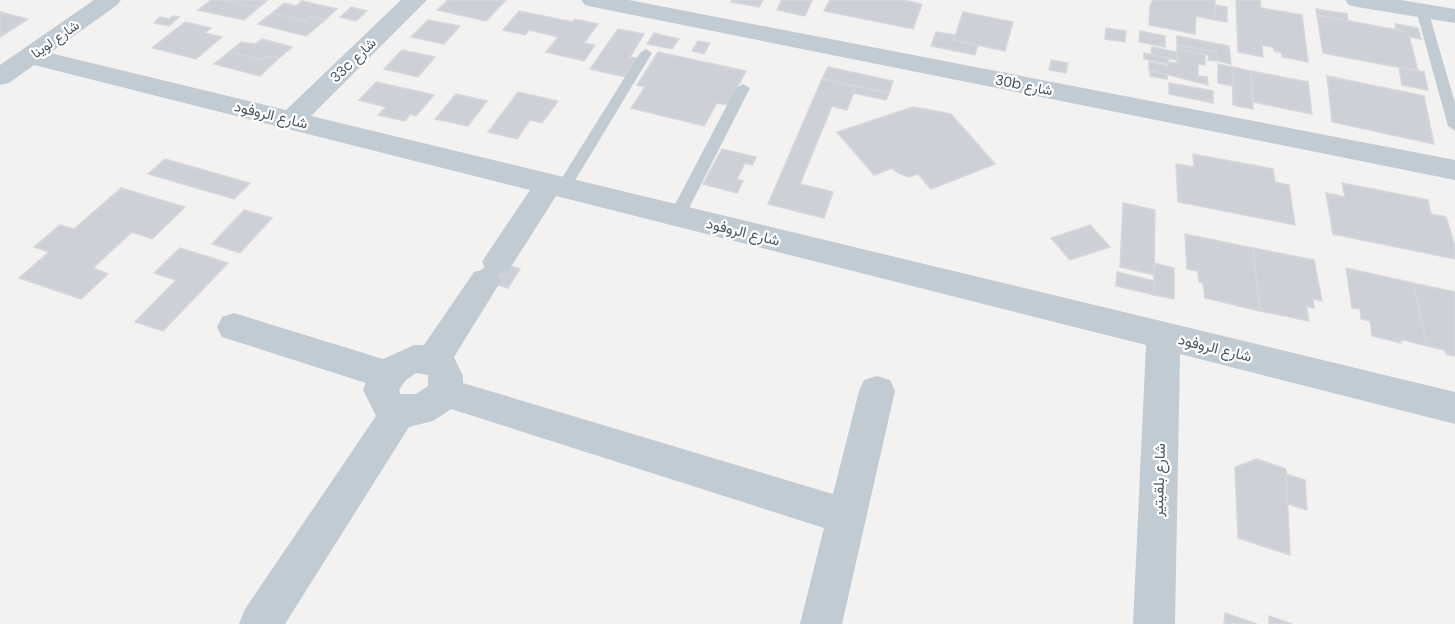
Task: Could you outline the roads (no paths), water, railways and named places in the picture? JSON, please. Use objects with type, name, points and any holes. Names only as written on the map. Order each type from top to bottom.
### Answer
[{"type":"street","name":"شارع لوينا","points":[[0,77],[109,0]]},
{"type":"street","name":"33c شارع","points":[[291,120],[415,0]]},
{"type":"street","name":"30b شارع","points":[[593,0],[1455,170]]},
{"type":"street","points":[[1357,0],[1455,16]]},
{"type":"street","name":"شارع الروفود","points":[[31,56],[1455,408]]},
{"type":"street","points":[[556,186],[491,272],[438,376],[432,405],[407,413],[399,412],[392,409],[382,398],[381,390],[388,375],[404,362],[414,359],[438,376],[847,517]]},
{"type":"street","points":[[234,327],[388,375]]},
{"type":"street","name":"شارع بلقيتير","points":[[1154,624],[1163,336]]},
{"type":"street","points":[[821,624],[876,391]]},
{"type":"street","points":[[260,624],[399,412]]},
{"type":"lane","points":[[1422,10],[1455,126]]},
{"type":"lane","points":[[556,186],[646,53]]},
{"type":"lane","points":[[677,216],[743,88]]}]
